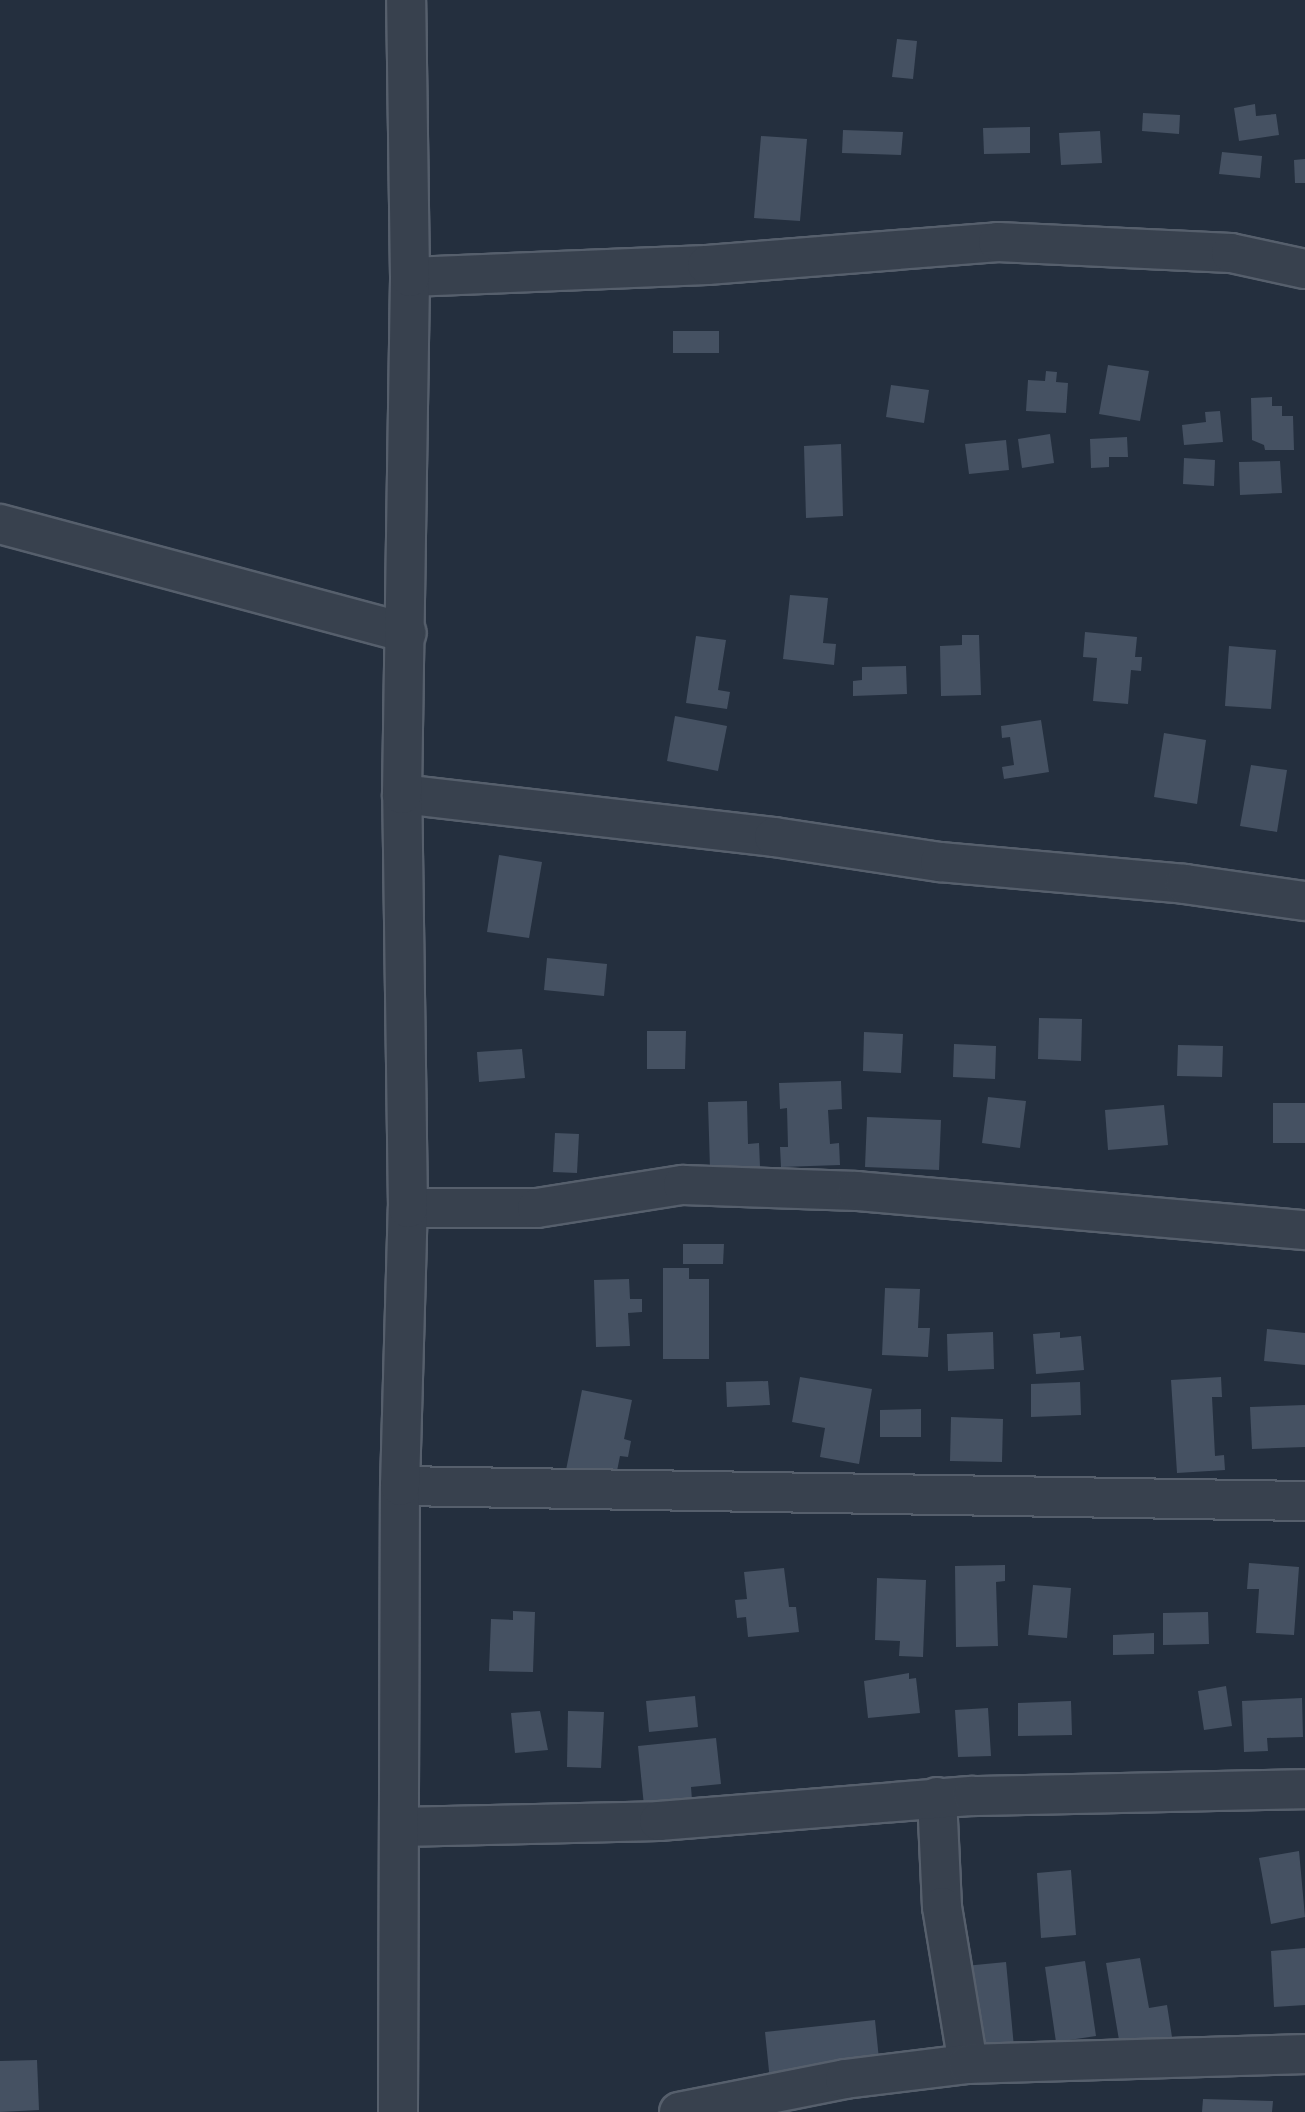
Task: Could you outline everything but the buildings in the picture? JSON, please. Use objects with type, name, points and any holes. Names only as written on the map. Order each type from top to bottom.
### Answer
[{"type":"street","points":[[398,2112],[400,1486],[408,1208],[402,794],[407,633],[410,277],[407,0]]},
{"type":"street","points":[[410,277],[707,265],[998,242],[1231,253],[1305,269]]},
{"type":"street","points":[[0,524],[407,633]]},
{"type":"street","points":[[402,794],[760,835],[940,862],[1185,884],[1305,901]]},
{"type":"street","points":[[408,1208],[537,1208],[683,1185],[857,1191],[1305,1230]]},
{"type":"street","points":[[400,1486],[1305,1501]]},
{"type":"street","points":[[400,1827],[659,1821],[937,1797],[1305,1788]]},
{"type":"street","points":[[937,1797],[942,1906],[968,2064]]},
{"type":"street","points":[[679,2112],[845,2079],[968,2064],[1305,2054]]}]
